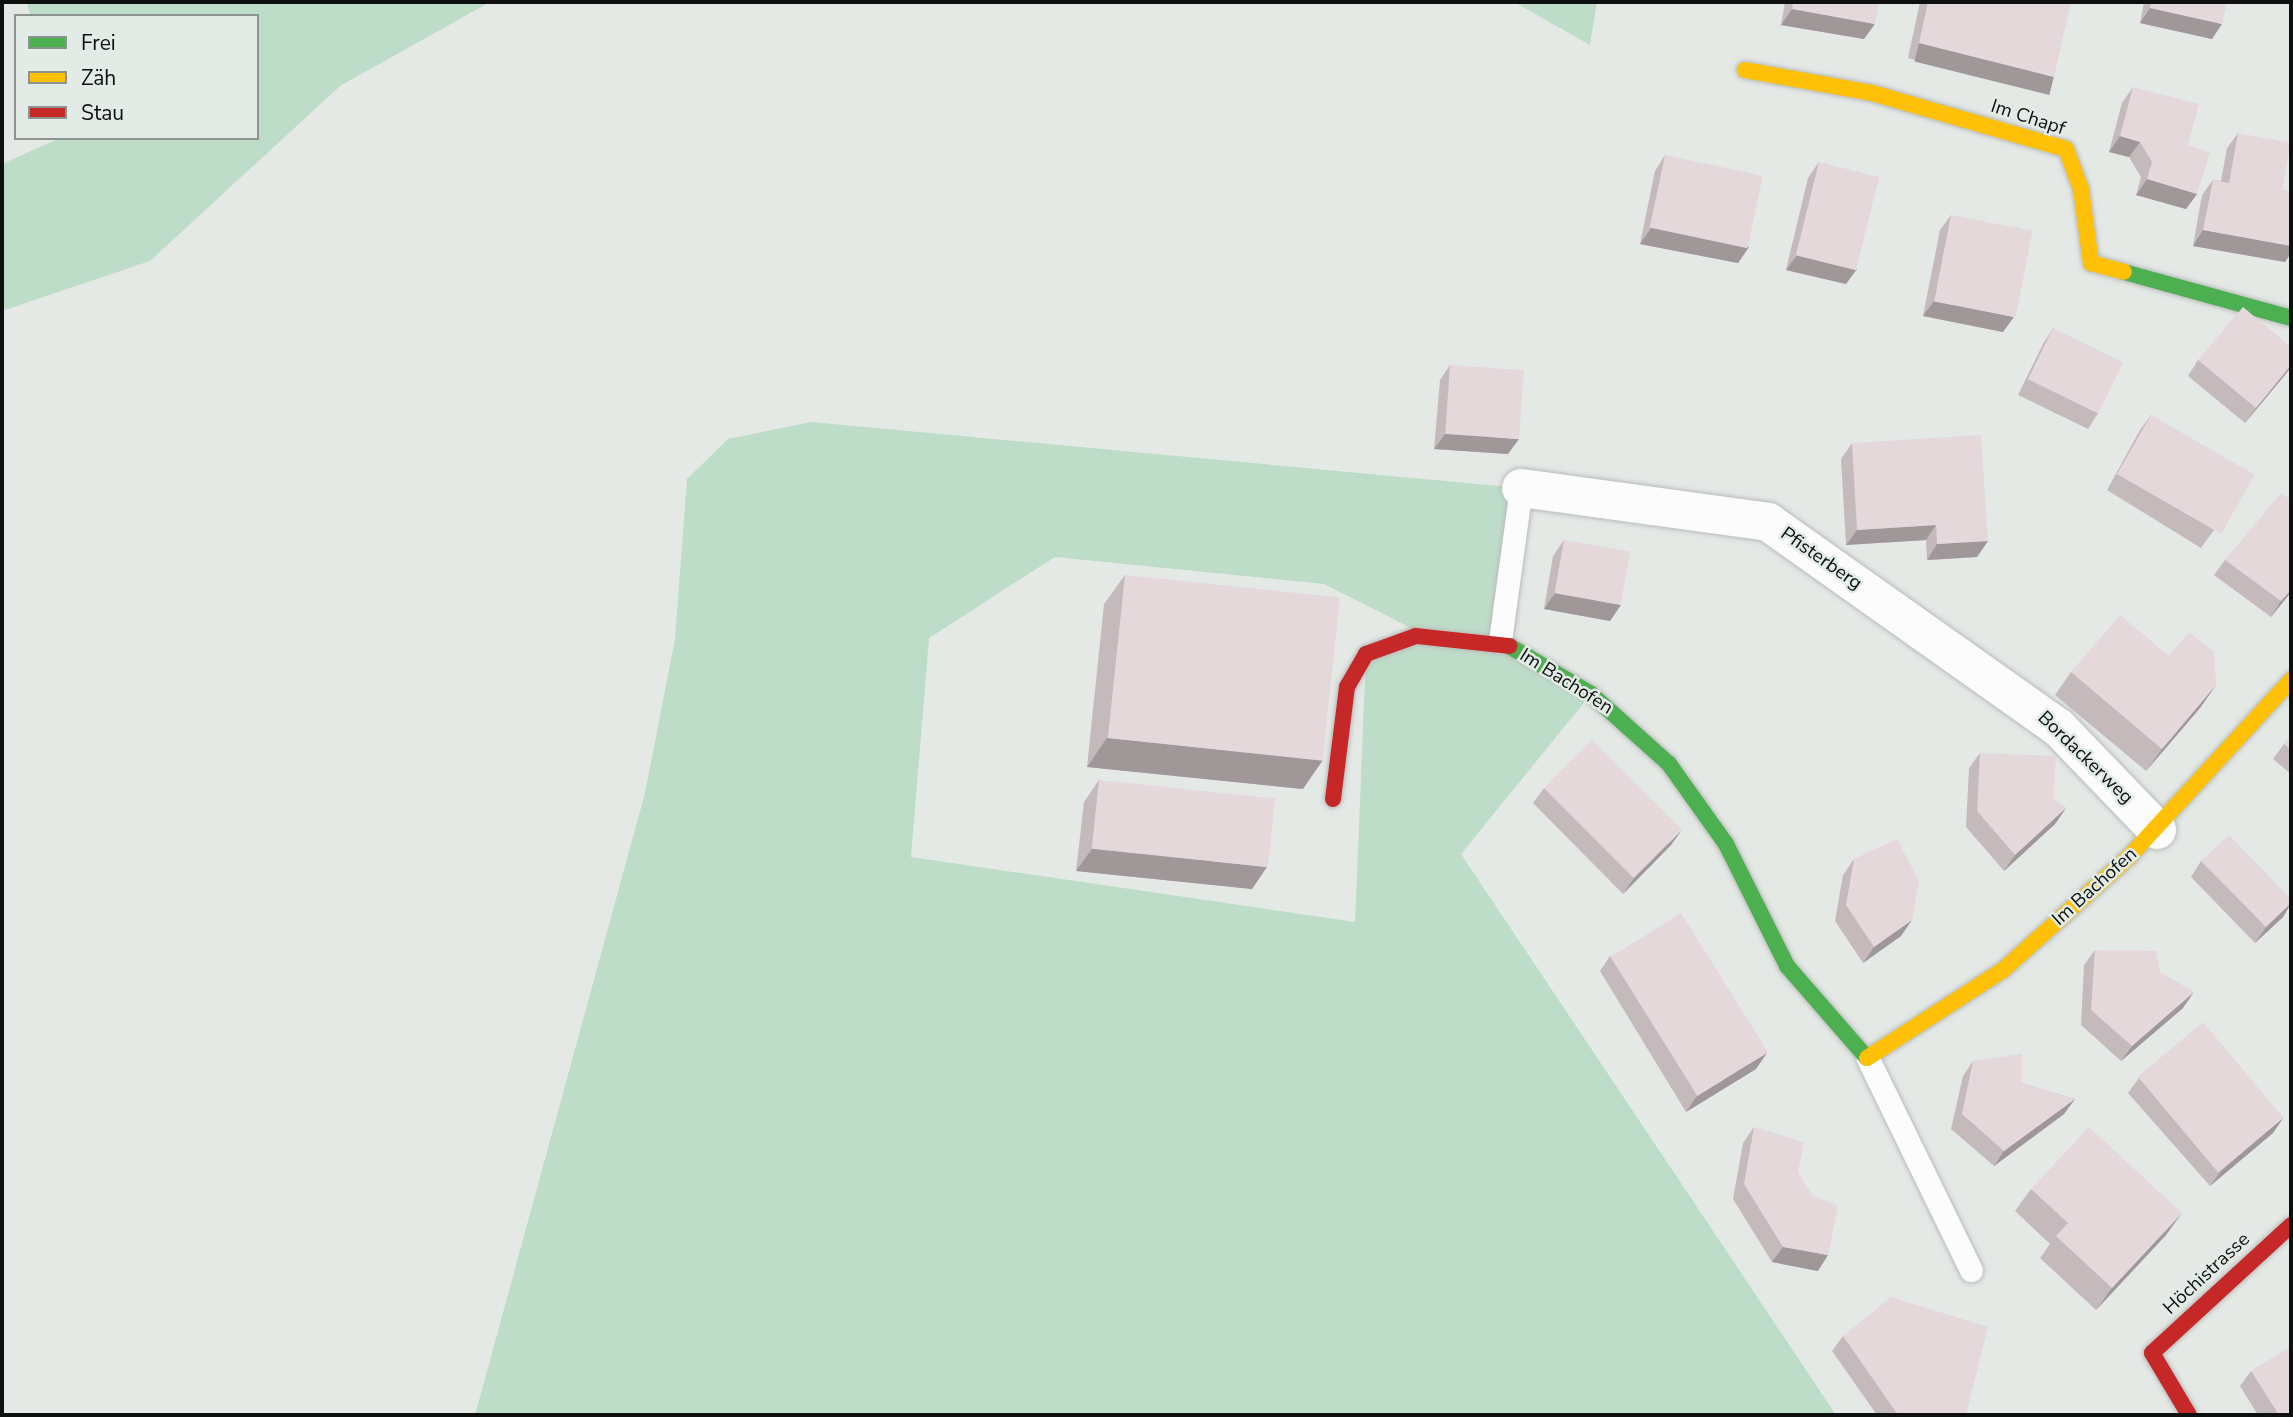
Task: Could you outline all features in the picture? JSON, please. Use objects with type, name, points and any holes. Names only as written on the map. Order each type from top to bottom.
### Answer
[{"type":"street","name":"Im Chapf","points":[[1745,70],[1872,93],[2066,149],[2081,189],[2091,263],[2291,318]]},
{"type":"street","name":"Pfisterberg","points":[[1521,488],[1768,522],[2009,690]]},
{"type":"street","name":"Im Bachofen","points":[[1333,799],[1347,687],[1366,654],[1416,636],[1500,641],[1591,694],[1669,764],[1726,844],[1787,966],[1868,1059],[2003,970],[2157,830],[2291,680]]},
{"type":"street","name":"Bordackerweg","points":[[2009,690],[2058,727],[2157,830]]},
{"type":"street","name":"Höchistrasse","points":[[2189,1415],[2152,1353],[2291,1225]]},
{"type":"lane","points":[[1500,641],[1521,488]]},
{"type":"lane","name":"Im Bachofen","points":[[1868,1059],[1970,1270]]},
{"type":"green space","points":[[26,2],[490,2],[340,86],[150,261],[2,311],[2,164],[56,140],[259,140],[259,14],[30,14]]},
{"type":"green space","points":[[1514,2],[1597,2],[1590,45]]},
{"type":"green space","points":[[811,422],[1521,488],[1500,641],[1591,694],[1461,854],[1836,1415],[475,1415],[645,793],[675,639],[687,479],[728,439]],"holes":[[[1055,557],[1324,584],[1409,627],[1366,654],[1355,922],[911,857],[929,638]]]},
{"type":"building","points":[[1793,2],[1879,2],[1875,24],[1792,9]]},
{"type":"building","points":[[1928,2],[2071,2],[2054,77],[1919,43]]},
{"type":"building","points":[[2152,2],[2227,2],[2222,24],[2150,8]]},
{"type":"building","points":[[2133,87],[2199,104],[2188,145],[2210,152],[2197,194],[2147,179],[2152,162],[2140,142],[2120,136]]},
{"type":"building","points":[[2238,133],[2291,143],[2282,190],[2291,192],[2291,246],[2203,230],[2213,180],[2229,183]]},
{"type":"building","points":[[1665,155],[1763,176],[1747,248],[1650,227]]},
{"type":"building","points":[[1819,162],[1879,177],[1856,270],[1796,255]]},
{"type":"building","points":[[1951,215],[2032,231],[2016,317],[1934,301]]},
{"type":"building","points":[[2243,307],[2291,347],[2291,365],[2256,408],[2198,360]]},
{"type":"building","points":[[2053,328],[2123,362],[2098,413],[2028,379]]},
{"type":"building","points":[[1450,365],[1524,370],[1519,439],[1445,434]]},
{"type":"building","points":[[2151,415],[2255,475],[2221,534],[2117,474]]},
{"type":"building","points":[[1981,435],[1988,541],[1937,544],[1936,525],[1857,530],[1852,443]]},
{"type":"building","points":[[2281,493],[2291,500],[2291,590],[2281,601],[2225,560]]},
{"type":"building","points":[[1564,540],[1630,552],[1621,605],[1555,593]]},
{"type":"building","points":[[1125,575],[1340,598],[1323,761],[1108,738]]},
{"type":"building","points":[[2120,615],[2169,656],[2189,632],[2214,652],[2216,685],[2162,749],[2071,672]]},
{"type":"building","points":[[2291,737],[2291,750],[2284,744]]},
{"type":"building","points":[[1592,740],[1682,830],[1634,878],[1544,788]]},
{"type":"building","points":[[1980,753],[2056,756],[2053,799],[2066,808],[2015,855],[1977,811]]},
{"type":"building","points":[[1099,780],[1275,799],[1268,867],[1092,849]]},
{"type":"building","points":[[2229,835],[2291,899],[2291,903],[2266,927],[2201,861]]},
{"type":"building","points":[[1897,839],[1919,881],[1912,920],[1874,947],[1846,905],[1854,859]]},
{"type":"building","points":[[1681,913],[1768,1052],[1698,1096],[1611,957]]},
{"type":"building","points":[[2095,950],[2156,951],[2160,972],[2194,992],[2132,1046],[2091,1010]]},
{"type":"building","points":[[2203,1022],[2283,1118],[2218,1172],[2138,1077]]},
{"type":"building","points":[[2022,1054],[2021,1083],[2075,1099],[2004,1151],[1962,1114],[1973,1061]]},
{"type":"building","points":[[1754,1127],[1804,1142],[1798,1172],[1812,1195],[1838,1206],[1828,1255],[1783,1247],[1744,1184]]},
{"type":"building","points":[[2089,1127],[2182,1213],[2112,1288],[2056,1236],[2068,1223],[2031,1189]]},
{"type":"building","points":[[1891,1297],[1988,1327],[1966,1415],[1898,1415],[1843,1336]]},
{"type":"building","points":[[2291,1346],[2291,1415],[2279,1415],[2251,1371]]},
{"type":"traffic: fast","points":[[2124,272],[2291,318]]},
{"type":"traffic: fast","points":[[1509,646],[1591,694],[1669,764],[1726,844],[1787,966],[1867,1058]]},
{"type":"traffic: slow","points":[[1745,70],[1872,93],[2066,149],[2081,189],[2091,263],[2124,272]]},
{"type":"traffic: slow","points":[[1867,1058],[2003,970],[2129,857],[2291,680]]},
{"type":"traffic: jam","points":[[1333,799],[1347,687],[1366,654],[1416,636],[1509,646]]},
{"type":"traffic: jam","points":[[2189,1415],[2152,1353],[2291,1225]]}]
